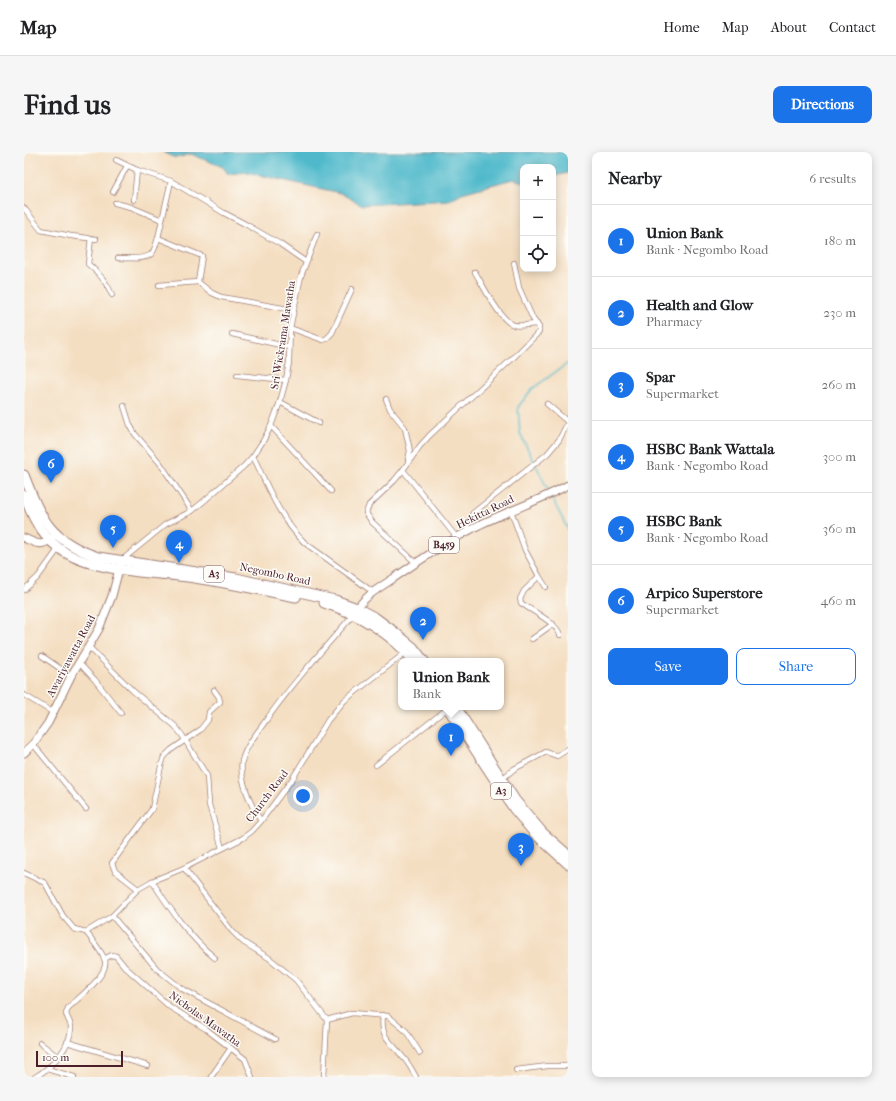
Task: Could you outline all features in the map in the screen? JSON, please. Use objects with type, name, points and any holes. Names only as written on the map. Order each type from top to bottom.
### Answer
[{"type":"highway","name":"Negombo Road","points":[[24,475],[42,518],[59,548],[85,562],[120,565],[235,585],[320,602],[355,612],[420,658]]},
{"type":"highway","name":"Negombo Road","points":[[24,495],[34,520],[41,531],[52,538],[71,545],[88,554],[120,565]]},
{"type":"highway","name":"Negombo Road","points":[[409,650],[413,658]]},
{"type":"highway","name":"A3","points":[[452,710],[525,813],[568,855]]},
{"type":"highway","name":"A3","points":[[452,710],[514,809],[535,834],[568,864]]},
{"type":"main road","name":"Hekitta Road","points":[[355,612],[366,597],[415,562],[468,532],[568,485]]},
{"type":"main road","points":[[24,538],[41,544],[46,543],[52,538]]},
{"type":"main road","name":"Awariyawatta Road","points":[[24,753],[34,744],[48,723],[71,676],[99,629],[116,584],[120,565]]},
{"type":"street","points":[[116,160],[137,170],[171,181],[254,229],[306,262]]},
{"type":"street","points":[[113,192],[127,166]]},
{"type":"street","points":[[134,200],[137,170]]},
{"type":"street","points":[[118,258],[144,257],[150,255],[153,251],[158,238],[171,181]]},
{"type":"street","points":[[115,203],[131,207],[162,220]]},
{"type":"street","points":[[24,208],[41,230],[71,236],[94,238],[88,264],[97,271],[109,286],[112,295]]},
{"type":"street","name":"Sri Wickrama Mawatha","points":[[120,565],[166,524],[192,511],[227,481],[253,456],[272,426],[286,380],[290,328],[301,276],[317,234]]},
{"type":"street","points":[[158,238],[202,256],[198,282]]},
{"type":"street","points":[[415,562],[372,522],[366,513],[367,509],[371,502],[404,470],[430,435],[539,332],[539,327],[533,319],[519,288],[514,263]]},
{"type":"street","points":[[475,272],[497,308],[505,319],[512,325],[537,324]]},
{"type":"street","points":[[159,285],[198,282],[212,293],[221,297],[294,310]]},
{"type":"street","points":[[290,328],[323,340],[326,339],[332,333],[352,289]]},
{"type":"street","points":[[232,334],[289,347]]},
{"type":"street","points":[[237,375],[286,380]]},
{"type":"street","points":[[386,399],[390,409],[405,428],[410,451],[408,463]]},
{"type":"street","points":[[280,402],[319,423]]},
{"type":"street","points":[[468,532],[467,524],[473,513],[554,448],[568,422],[547,404]]},
{"type":"street","points":[[124,406],[130,425],[135,434],[160,463],[192,511]]},
{"type":"street","points":[[272,426],[331,491]]},
{"type":"street","points":[[253,456],[278,509],[295,533],[305,543],[373,592]]},
{"type":"street","points":[[404,470],[457,538]]},
{"type":"street","points":[[511,511],[526,550],[539,576],[546,586]]},
{"type":"street","points":[[24,590],[38,577],[59,548]]},
{"type":"street","points":[[539,576],[524,591],[520,599],[521,603],[553,624],[559,630],[560,635]]},
{"type":"street","points":[[261,821],[253,808],[242,775],[242,760],[253,738],[355,612]]},
{"type":"street","points":[[532,639],[553,624]]},
{"type":"street","points":[[89,647],[133,691],[174,726],[185,741],[207,776],[209,805],[222,848]]},
{"type":"street","name":"Church Road","points":[[399,658],[409,650]]},
{"type":"street","points":[[42,656],[71,676]]},
{"type":"street","name":"Church Road","points":[[86,932],[112,916],[138,889],[152,881],[184,868],[243,838],[261,821],[293,778],[321,731],[344,701],[398,659]]},
{"type":"street","points":[[79,663],[95,680],[121,713]]},
{"type":"street","points":[[138,889],[115,871],[112,863],[152,809],[164,757],[171,750],[200,730],[208,720],[209,712],[220,702],[219,697],[214,690]]},
{"type":"street","points":[[24,694],[54,713]]},
{"type":"street","points":[[376,765],[446,710]]},
{"type":"street","points":[[34,744],[86,809]]},
{"type":"street","points":[[501,780],[514,769],[546,752],[557,756],[568,749]]},
{"type":"street","points":[[184,868],[232,931],[243,942],[275,962],[296,980],[328,1020],[324,1077]]},
{"type":"street","points":[[24,873],[45,883],[63,916],[74,929],[86,932],[104,959],[106,966],[100,978],[68,1008],[66,1014],[71,1026],[67,1042],[58,1057],[48,1068],[35,1077]]},
{"type":"street","points":[[152,881],[172,911],[200,946],[215,958]]},
{"type":"street","points":[[112,916],[157,969],[181,988],[275,1039]]},
{"type":"street","name":"Nicholas Mawatha","points":[[104,959],[112,955],[116,956],[125,967],[170,1006],[232,1048],[245,1059],[250,1076]]},
{"type":"street","points":[[328,1020],[352,1013],[388,1016],[406,1031],[420,1053]]},
{"type":"street","points":[[383,1015],[385,1037],[404,1057],[416,1077]]},
{"type":"street","points":[[67,1042],[148,1066]]},
{"type":"street","points":[[40,1043],[58,1057]]},
{"type":"street","points":[[211,1077],[232,1048]]},
{"type":"street","points":[[516,1070],[548,1066],[568,1066]]},
{"type":"street","points":[[48,1068],[74,1077]]},
{"type":"water","points":[[164,152],[568,152],[568,173],[556,175],[556,164],[520,164],[520,181],[513,179],[462,193],[449,200],[362,205],[340,193],[247,172],[228,174],[223,167],[191,154],[176,158]]},
{"type":"waterway","points":[[534,462],[520,433],[518,407],[532,389],[568,363]]},
{"type":"waterway","points":[[536,465],[549,492]]},
{"type":"waterway","points":[[551,496],[568,530]]},
{"type":"place","name":"Arpico Superstore","points":[[51,483]]},
{"type":"place","name":"HSBC Bank","points":[[113,548]]},
{"type":"place","name":"HSBC Bank Wattala","points":[[179,563]]},
{"type":"place","name":"Health and Glow","points":[[423,640]]},
{"type":"place","name":"Union Bank","points":[[451,756]]},
{"type":"place","name":"Spar","points":[[521,866]]}]
